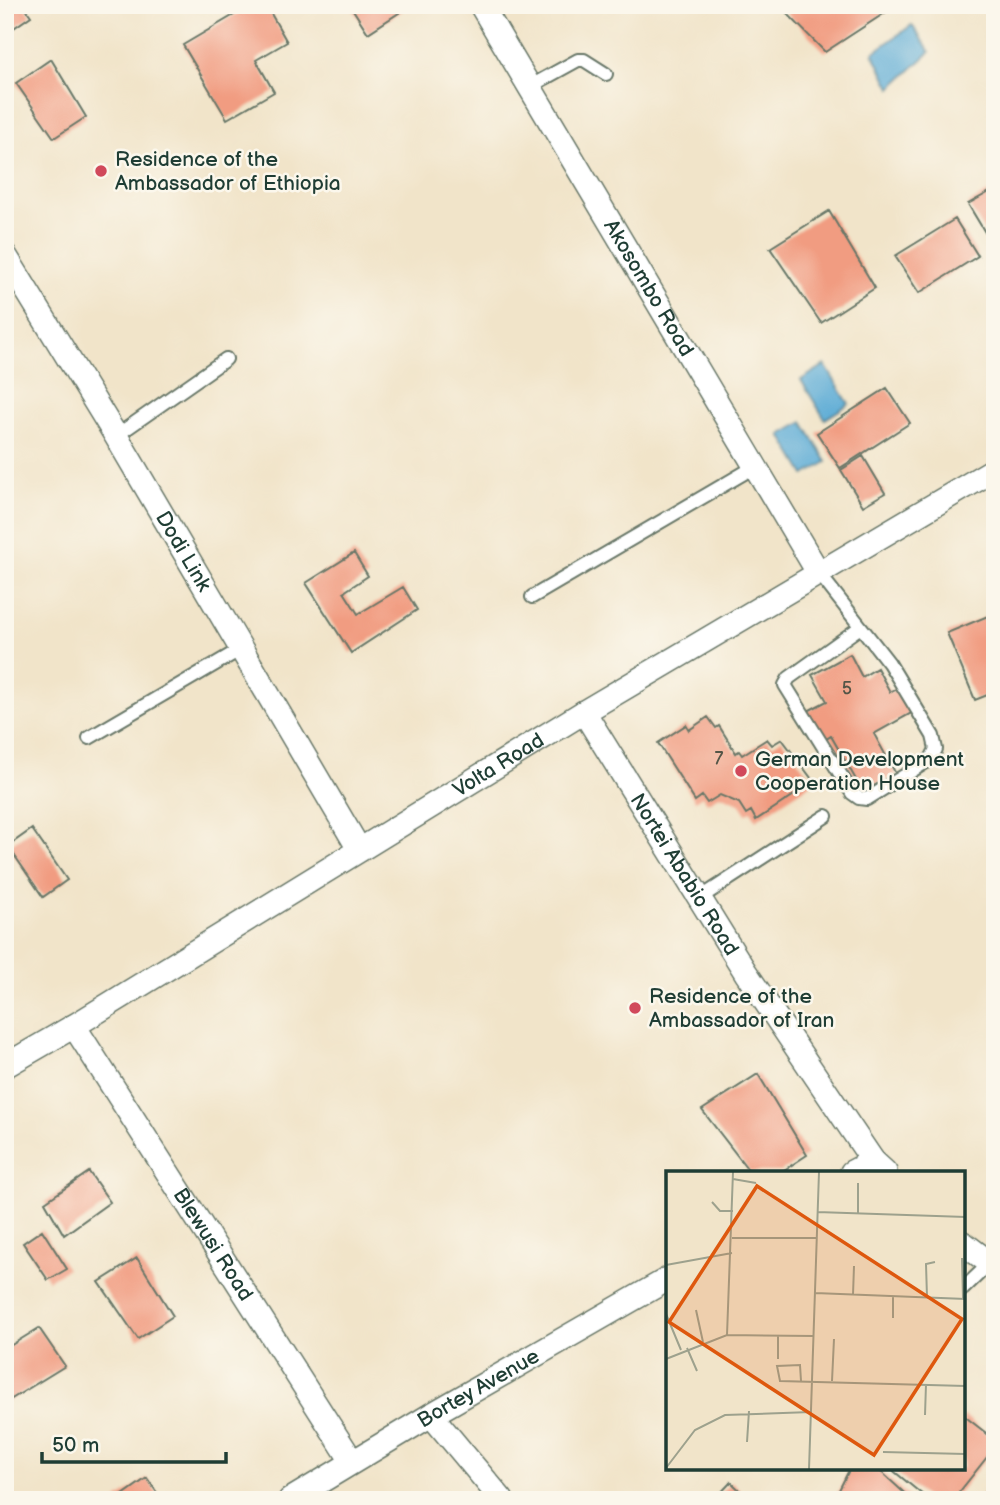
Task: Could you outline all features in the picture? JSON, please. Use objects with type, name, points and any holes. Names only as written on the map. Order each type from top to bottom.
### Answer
[{"type":"street","name":"Akosombo Road","points":[[481,5],[818,572]]},
{"type":"street","name":"Dodi Link","points":[[6,257],[116,436],[359,849]]},
{"type":"street","name":"Volta Road","points":[[5,1066],[584,712],[818,572],[994,472]]},
{"type":"street","name":"Nortei Ababio Road","points":[[584,712],[746,972],[879,1167]]},
{"type":"street","name":"Blewusi Road","points":[[74,1026],[352,1461]]},
{"type":"street","points":[[857,1171],[879,1167]]},
{"type":"street","points":[[965,1245],[992,1265]]},
{"type":"street","name":"Bortey Avenue","points":[[290,1500],[352,1461],[666,1280]]},
{"type":"street","points":[[431,1415],[502,1500]]},
{"type":"lane","points":[[529,87],[578,60],[584,60],[606,74]]},
{"type":"lane","points":[[116,436],[226,359]]},
{"type":"lane","points":[[532,597],[756,466]]},
{"type":"lane","points":[[818,572],[859,628],[889,663],[933,736],[936,749],[931,759],[867,799],[852,793],[785,685],[789,678],[859,628]]},
{"type":"lane","points":[[89,738],[241,649]]},
{"type":"lane","points":[[700,898],[826,816]]},
{"type":"lane","points":[[965,1287],[992,1265]]},
{"type":"water","points":[[912,25],[930,52],[891,88],[873,53]]},
{"type":"water","points":[[825,365],[849,404],[825,419],[801,380]]},
{"type":"water","points":[[803,422],[827,462],[805,475],[781,435]]},
{"type":"building","points":[[5,5],[23,5],[31,16],[5,34]]},
{"type":"building","points":[[251,5],[266,5],[287,42],[256,60],[274,92],[227,119],[183,45]]},
{"type":"building","points":[[350,5],[411,5],[368,33]]},
{"type":"building","points":[[779,5],[897,5],[825,52]]},
{"type":"building","points":[[51,59],[86,117],[54,138],[16,83]]},
{"type":"building","points":[[995,189],[995,249],[968,204]]},
{"type":"building","points":[[829,211],[875,288],[821,323],[770,248]]},
{"type":"building","points":[[955,219],[978,256],[919,293],[895,256]]},
{"type":"building","points":[[887,388],[910,423],[840,468],[817,433]]},
{"type":"building","points":[[863,456],[885,493],[863,506],[841,470]]},
{"type":"building","points":[[354,553],[368,576],[344,592],[358,614],[403,587],[417,610],[351,653],[306,583]]},
{"type":"building","points":[[995,613],[995,692],[975,700],[947,633]]},
{"type":"building","points":[[850,654],[862,677],[877,668],[890,692],[899,687],[913,712],[874,734],[896,774],[863,792],[831,736],[823,741],[806,712],[827,701],[812,675]]},
{"type":"building","name":"German Development Cooperation House","points":[[708,717],[716,728],[719,726],[736,753],[739,751],[742,755],[767,739],[772,745],[782,739],[814,782],[756,820],[751,811],[746,814],[739,803],[720,795],[707,803],[702,796],[695,801],[658,743],[686,725],[689,730]]},
{"type":"building","points":[[32,829],[67,880],[43,897],[8,846]]},
{"type":"building","points":[[758,1074],[807,1155],[783,1171],[749,1171],[702,1110]]},
{"type":"building","points":[[89,1172],[110,1202],[64,1235],[45,1202]]},
{"type":"building","points":[[42,1230],[67,1269],[48,1280],[23,1243]]},
{"type":"building","points":[[137,1258],[173,1316],[138,1339],[99,1282]]},
{"type":"building","points":[[39,1328],[65,1366],[5,1403],[5,1349]]},
{"type":"building","points":[[965,1417],[995,1440],[995,1447],[953,1500],[929,1500],[892,1470],[965,1470]]},
{"type":"building","points":[[849,1470],[879,1470],[912,1500],[843,1500],[837,1494]]},
{"type":"building","points":[[995,1476],[995,1500],[979,1500]]},
{"type":"building","points":[[147,1478],[162,1500],[116,1500]]},
{"type":"building","points":[[731,1482],[750,1500],[714,1500]]},
{"type":"place","name":"Residence of the Ambassador of Ethiopia","points":[[101,171]]},
{"type":"place","name":"German Development Cooperation House","points":[[741,771]]},
{"type":"place","name":"Residence of the Ambassador of Iran","points":[[635,1008]]}]
